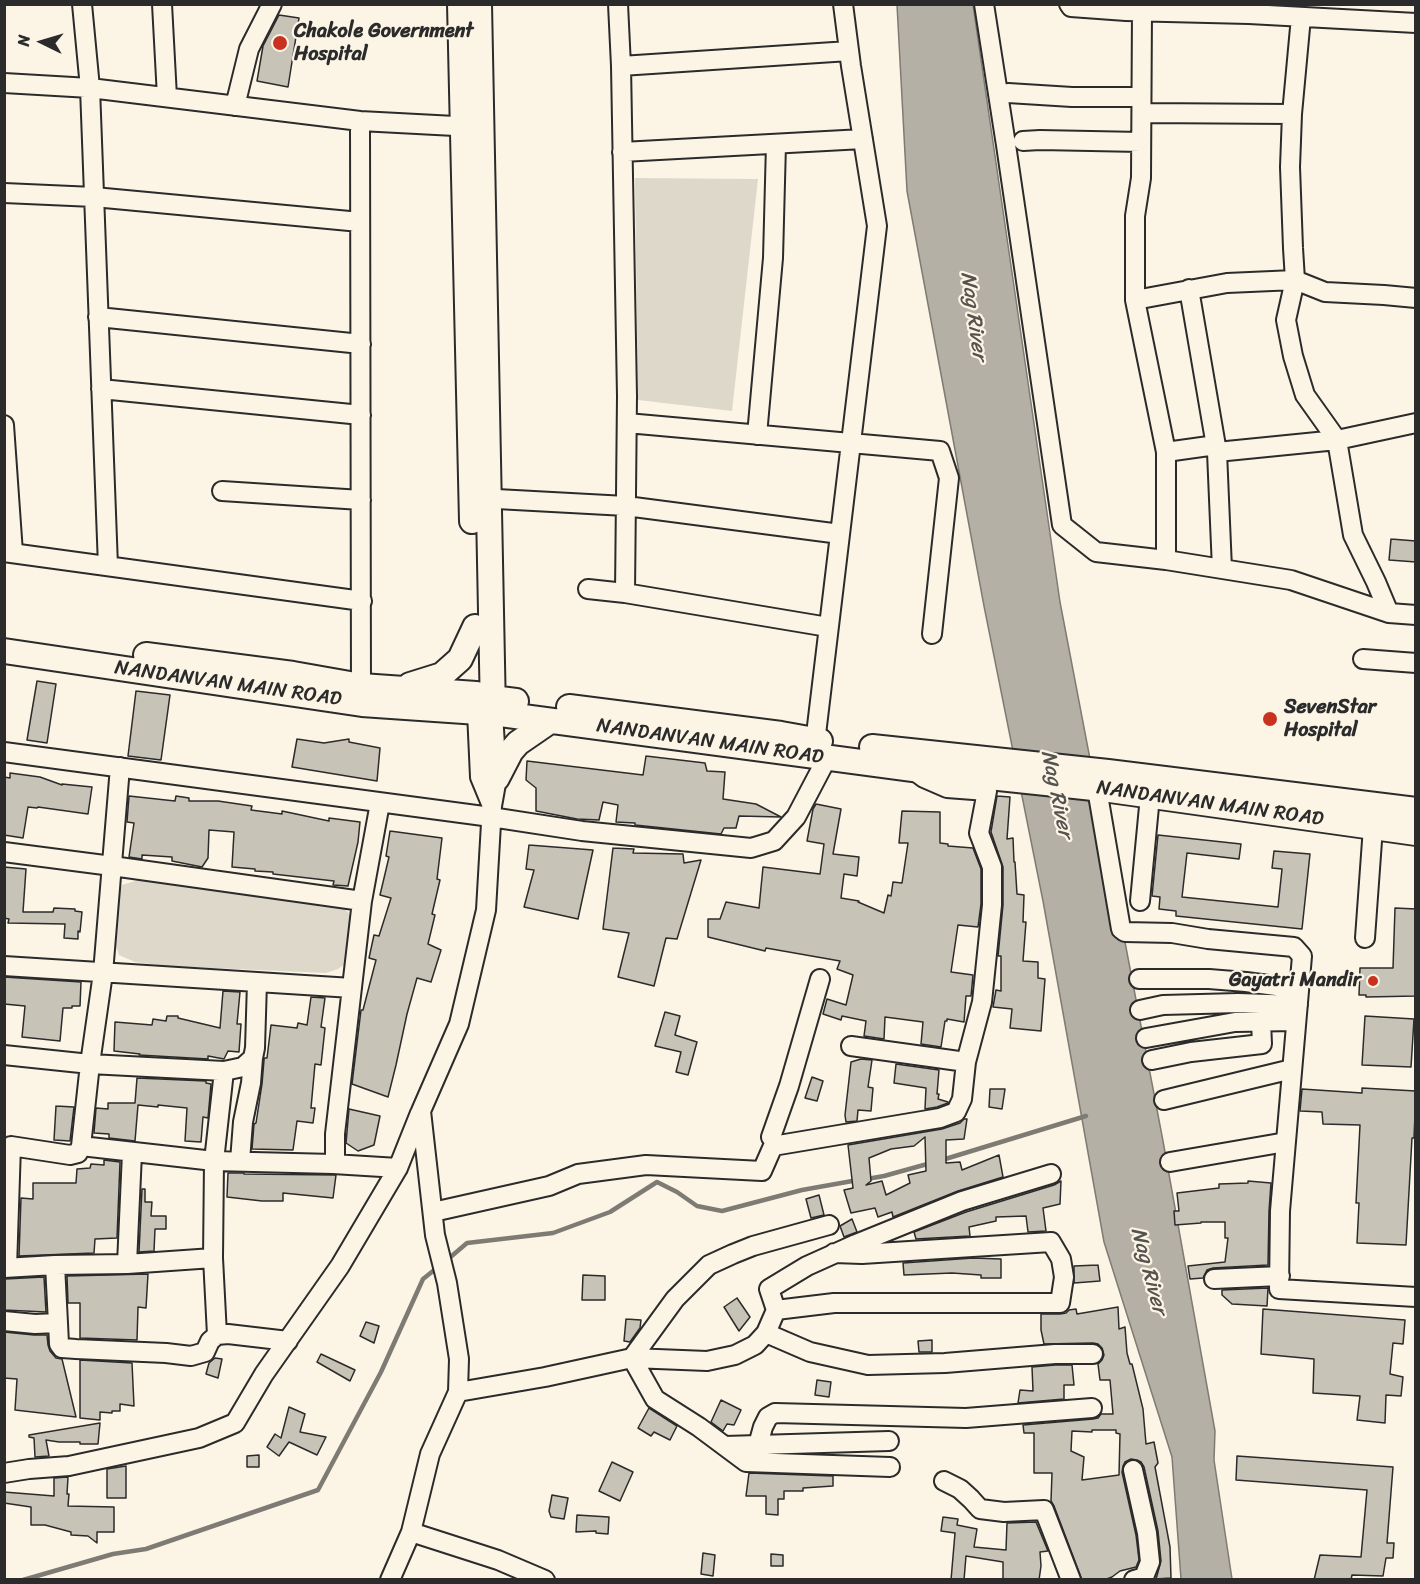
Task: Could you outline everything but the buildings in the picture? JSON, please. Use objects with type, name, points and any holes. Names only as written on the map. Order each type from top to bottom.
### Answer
[{"type":"main road","points":[[460,4],[472,126],[484,704]]},
{"type":"main road","points":[[472,126],[479,4]]},
{"type":"main road","points":[[480,498],[475,627],[484,704]]},
{"type":"main road","points":[[399,689],[442,675],[460,659],[475,627]]},
{"type":"main road","points":[[4,634],[91,648],[293,674],[361,686],[399,689],[484,704],[649,716],[781,734],[819,752],[1006,771]]},
{"type":"main road","name":"NANDANVAN MAIN ROAD","points":[[4,651],[362,704],[484,704],[550,721],[819,752],[913,769],[1006,771],[1103,783],[1150,796],[1416,833]]},
{"type":"main road","points":[[497,778],[511,751],[518,743],[550,721]]},
{"type":"main road","points":[[1103,783],[1416,810]]},
{"type":"street","points":[[82,4],[90,88],[108,566]]},
{"type":"street","points":[[162,4],[167,97]]},
{"type":"street","points":[[236,106],[249,49],[272,4]]},
{"type":"street","points":[[618,4],[627,423],[625,593]]},
{"type":"street","points":[[4,752],[381,802],[492,812],[582,831],[751,848],[774,842],[796,817],[819,752],[828,627],[877,226],[843,4]]},
{"type":"street","points":[[984,4],[1062,525],[1096,552],[1166,560],[1291,580],[1389,613],[1416,615]]},
{"type":"street","points":[[1069,4],[1071,7],[1142,11],[1406,16]]},
{"type":"street","points":[[1142,11],[1141,178],[1135,216],[1135,300],[1166,452],[1166,560]]},
{"type":"street","points":[[1312,13],[1292,114],[1290,167],[1296,280],[1286,320],[1293,356],[1305,395],[1337,440],[1353,536],[1389,613]]},
{"type":"street","points":[[621,66],[849,51]]},
{"type":"street","points":[[4,83],[90,88],[360,121],[472,126]]},
{"type":"street","points":[[1008,93],[1141,105],[1292,114]]},
{"type":"street","points":[[360,121],[361,686]]},
{"type":"street","points":[[622,152],[862,139]]},
{"type":"street","points":[[1023,141],[1141,142]]},
{"type":"street","points":[[757,435],[773,258],[776,144]]},
{"type":"street","points":[[4,193],[94,197],[360,222]]},
{"type":"street","points":[[1135,300],[1227,282],[1296,280],[1325,292],[1416,298]]},
{"type":"street","points":[[1189,289],[1216,449],[1222,569]]},
{"type":"street","points":[[98,316],[361,344]]},
{"type":"street","points":[[101,389],[361,416]]},
{"type":"street","points":[[627,423],[940,451],[949,478],[932,634]]},
{"type":"street","points":[[1166,452],[1337,440],[1416,423]]},
{"type":"street","points":[[4,425],[9,553],[362,601]]},
{"type":"street","points":[[222,491],[361,500]]},
{"type":"street","points":[[480,498],[626,506],[840,534]]},
{"type":"street","points":[[588,589],[625,593],[828,627]]},
{"type":"street","points":[[1363,659],[1416,663]]},
{"type":"street","points":[[4,1473],[69,1466],[199,1438],[235,1423],[264,1374],[340,1266],[398,1168],[459,1024],[486,910],[492,812],[497,778],[484,704]]},
{"type":"street","points":[[484,704],[480,777],[492,812]]},
{"type":"street","points":[[120,768],[103,973],[81,1146],[78,1153],[70,1155],[8,1146],[6,1268],[213,1258]]},
{"type":"street","points":[[433,1212],[549,1186],[578,1174],[645,1165],[762,1171],[773,1146],[940,1118],[956,1112],[962,1099],[966,1062],[982,1002],[992,905],[992,867],[979,833],[987,791],[947,788],[924,778],[913,769]]},
{"type":"street","points":[[1103,783],[1121,929],[1125,932],[1172,933],[1208,939],[1294,947],[1302,956],[1281,1211],[1279,1289],[1416,1297]]},
{"type":"street","points":[[1140,901],[1150,796]]},
{"type":"street","points":[[333,1164],[362,901],[381,802]]},
{"type":"street","points":[[1365,938],[1373,827]]},
{"type":"street","points":[[4,852],[362,901]]},
{"type":"street","points":[[4,966],[352,988]]},
{"type":"street","points":[[771,1137],[789,1086],[820,979]]},
{"type":"street","points":[[1139,979],[1209,979],[1246,982],[1298,1005]]},
{"type":"street","points":[[240,1161],[243,1122],[253,1073],[257,982]]},
{"type":"street","points":[[1140,1010],[1163,1005],[1238,1003],[1298,1005]]},
{"type":"street","points":[[1146,1038],[1235,1022],[1261,1022],[1298,1005]]},
{"type":"street","points":[[1152,1060],[1191,1052],[1262,1044],[1261,1022]]},
{"type":"street","points":[[851,1046],[966,1062]]},
{"type":"street","points":[[4,1054],[90,1064],[224,1071],[243,1067],[253,1058]]},
{"type":"street","points":[[1164,1100],[1292,1069]]},
{"type":"street","points":[[217,1335],[213,1258],[214,1161],[224,1071]]},
{"type":"street","points":[[390,1580],[411,1532],[430,1454],[458,1392],[459,1359],[447,1283],[435,1235],[421,1111]]},
{"type":"street","points":[[1170,1162],[1286,1142]]},
{"type":"street","points":[[81,1146],[214,1161],[398,1168]]},
{"type":"street","points":[[127,1263],[132,1153]]},
{"type":"street","points":[[458,1392],[545,1377],[632,1358],[707,1361],[735,1355],[755,1345],[766,1333],[776,1310],[769,1289],[807,1266],[962,1201],[1051,1174]]},
{"type":"street","points":[[632,1358],[675,1299],[709,1265],[753,1246],[830,1225]]},
{"type":"street","points":[[776,1310],[834,1303],[1060,1304],[1064,1277],[1061,1259],[1051,1242],[862,1254],[834,1253]]},
{"type":"street","points":[[55,1265],[59,1344],[62,1348],[191,1356],[205,1352],[210,1341],[217,1335],[228,1334],[288,1341]]},
{"type":"street","points":[[1214,1279],[1280,1276]]},
{"type":"street","points":[[4,1321],[35,1324],[58,1323]]},
{"type":"street","points":[[766,1333],[810,1352],[868,1365],[945,1363],[1055,1354],[1093,1354]]},
{"type":"street","points":[[632,1358],[655,1399],[746,1462],[890,1467]]},
{"type":"street","points":[[758,1445],[763,1426],[768,1417],[775,1413],[966,1418],[1092,1408]]},
{"type":"street","points":[[725,1446],[889,1441]]},
{"type":"street","points":[[1133,1470],[1147,1533],[1150,1562],[1144,1577],[1134,1580]]},
{"type":"street","points":[[944,1481],[960,1490],[980,1509],[1004,1512],[1044,1510],[1071,1580]]},
{"type":"street","points":[[411,1532],[498,1560],[545,1580]]},
{"type":"shaded area","points":[[635,178],[758,179],[732,411],[638,400]]},
{"type":"shaded area","points":[[142,879],[341,907],[348,912],[351,918],[349,956],[344,965],[326,973],[165,966],[135,962],[119,955],[114,941],[116,900],[122,885]]},
{"type":"water","name":"Nag River","points":[[897,5],[973,5],[1060,602],[1163,1141],[1215,1431],[1214,1460],[1232,1579],[1181,1579],[1172,1457],[1104,1242],[1043,901],[984,606],[907,191]]},
{"type":"waterway","points":[[942,1160],[1086,1116]]},
{"type":"waterway","points":[[867,1179],[931,1163]]},
{"type":"waterway","points":[[447,1260],[467,1243],[553,1233],[610,1212],[657,1182],[697,1206],[722,1211],[802,1190],[858,1180]]},
{"type":"waterway","points":[[23,1580],[113,1554],[146,1549],[318,1490],[381,1372],[423,1279],[438,1267]]},
{"type":"place","name":"Chakole Government Hospital","points":[[280,43]]},
{"type":"place","name":"SevenStar Hospital","points":[[1270,719]]},
{"type":"place","name":"Gayatri Mandir","points":[[1373,981]]}]
